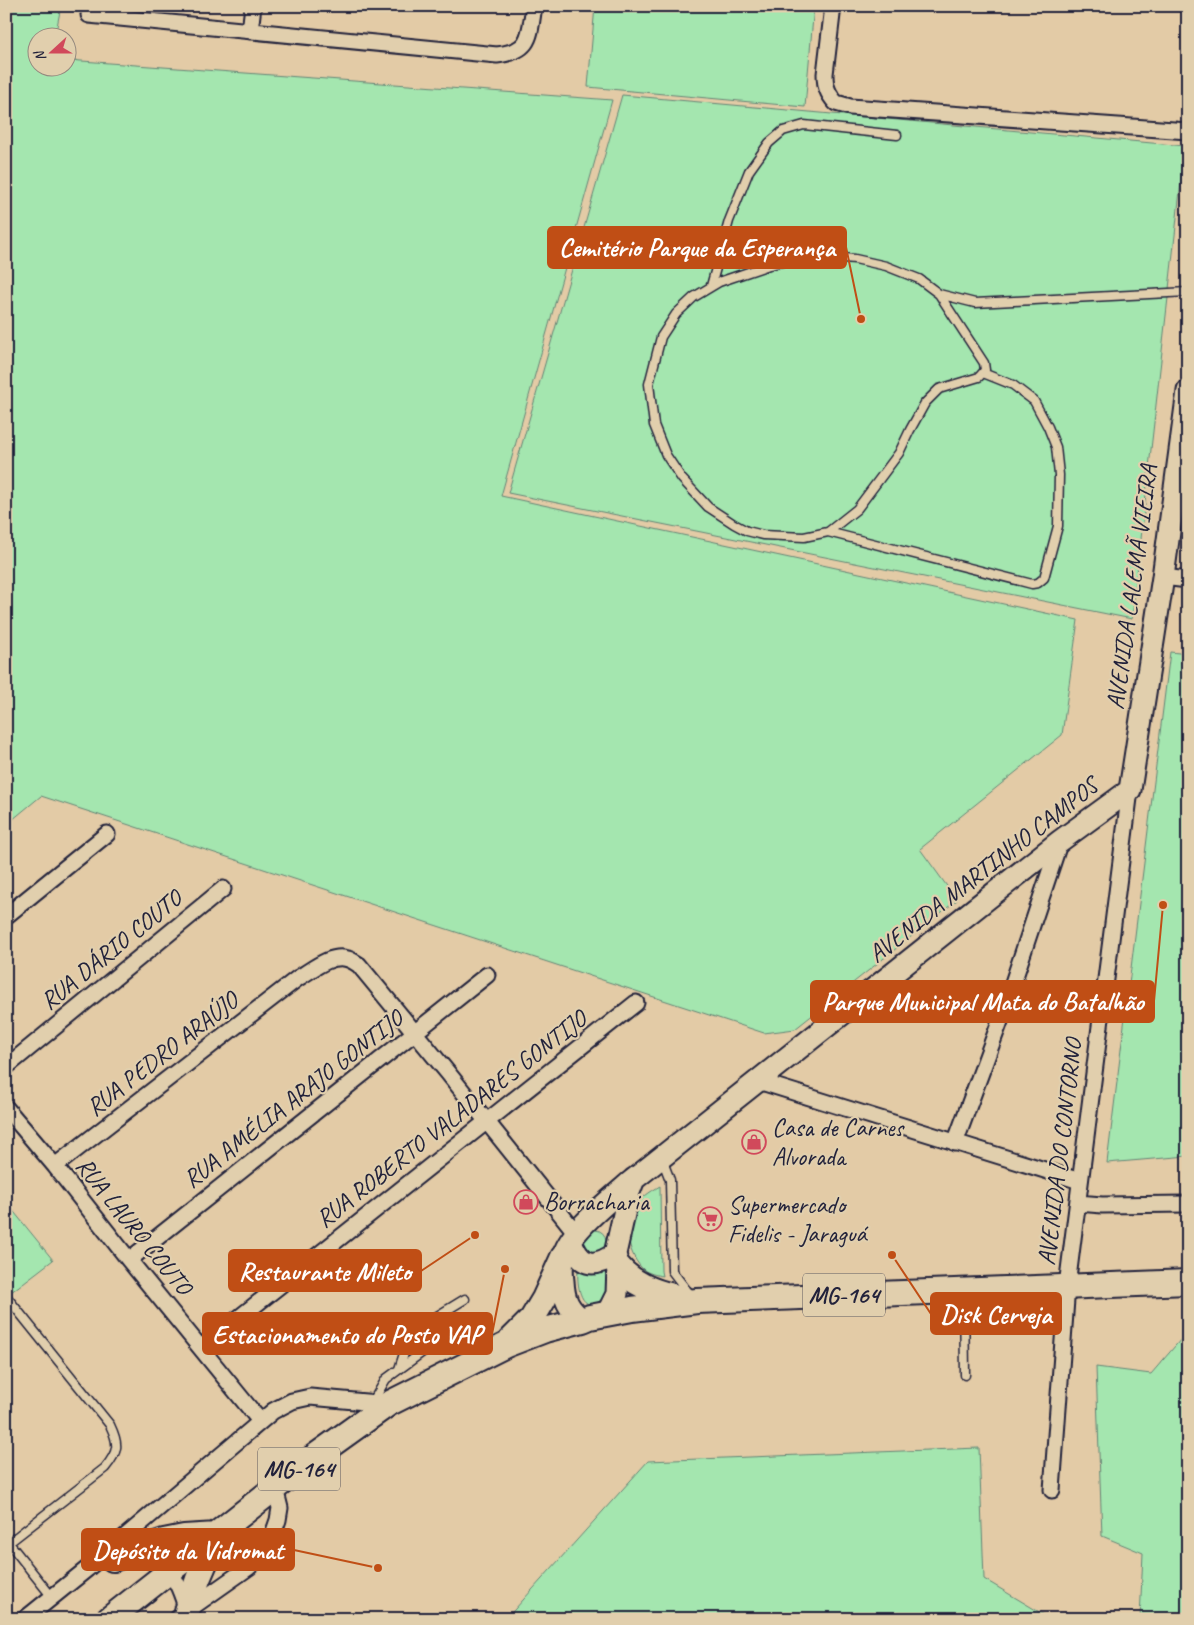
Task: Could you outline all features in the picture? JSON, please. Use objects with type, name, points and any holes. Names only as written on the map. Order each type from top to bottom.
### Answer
[{"type":"main road","name":"AVENIDA LALEMÃ VIEIRA","points":[[1130,790],[1163,577],[1188,391]]},
{"type":"main road","name":"AVENIDA MARTINHO CAMPOS","points":[[570,1244],[602,1207],[634,1179],[1060,841],[1130,790]]},
{"type":"main road","points":[[607,1314],[617,1294],[617,1260],[629,1192],[634,1179]]},
{"type":"main road","points":[[570,1244],[582,1260],[597,1263],[617,1260]]},
{"type":"main road","points":[[570,1244],[562,1271],[564,1296],[569,1308],[583,1320]]},
{"type":"main road","points":[[501,1348],[532,1319],[544,1299],[570,1244]]},
{"type":"main road","points":[[617,1260],[623,1272],[645,1286],[674,1297],[697,1301]]},
{"type":"main road","name":"MG-164","points":[[109,1619],[380,1404],[501,1348],[545,1330],[590,1317],[632,1309],[697,1301],[1188,1282]]},
{"type":"main road","points":[[114,1559],[164,1541],[218,1534],[182,1615]]},
{"type":"street","points":[[250,31],[253,6]]},
{"type":"street","points":[[832,6],[825,85],[836,104],[991,118],[1188,131]]},
{"type":"street","points":[[89,15],[497,55],[509,54],[520,49],[527,42],[534,7]]},
{"type":"street","points":[[1163,577],[1188,580]]},
{"type":"street","name":"AVENIDA DO CONTORNO","points":[[1052,1490],[1068,1286],[1130,790]]},
{"type":"street","points":[[6,916],[107,834]]},
{"type":"street","points":[[955,1143],[1002,1016],[1060,841]]},
{"type":"street","name":"RUA DÁRIO COUTO","points":[[6,1066],[223,889]]},
{"type":"street","name":"RUA PEDRO ARAÚJO","points":[[55,1166],[298,978],[324,962],[338,958],[348,959],[359,964],[486,1122],[570,1244]]},
{"type":"street","name":"RUA AMÉLIA ARAJO GONTIJO","points":[[129,1260],[487,975]]},
{"type":"street","name":"RUA ROBERTO VALADARES GONTIJO","points":[[201,1348],[636,1003]]},
{"type":"street","points":[[758,1081],[1080,1181]]},
{"type":"street","name":"RUA LAURO COUTO","points":[[6,1108],[55,1166],[260,1421]]},
{"type":"street","points":[[1078,1203],[1102,1205],[1188,1204]]},
{"type":"street","points":[[25,1619],[273,1411],[292,1401],[310,1397],[380,1404]]},
{"type":"street","points":[[57,1593],[114,1559],[150,1559],[170,1572],[178,1584],[182,1615],[260,1557],[270,1543],[278,1520],[280,1508],[275,1488]]},
{"type":"lane","points":[[711,286],[729,221],[749,171],[769,143],[783,131],[804,125],[897,135]]},
{"type":"lane","points":[[984,373],[1014,386],[1034,401],[1056,447],[1059,475],[1058,526],[1044,578],[1038,583],[1032,584],[828,532],[804,537],[763,535],[746,531],[708,507],[682,479],[666,455],[654,425],[650,384],[661,337],[676,314],[694,297],[711,286],[769,265],[796,259],[819,256],[855,259],[886,266],[919,279],[940,294],[975,303],[1188,292]]},
{"type":"lane","points":[[828,532],[857,509],[881,478],[899,453],[910,430],[932,396],[939,389],[979,377],[984,373],[984,363],[940,294]]},
{"type":"lane","points":[[662,1158],[670,1180],[672,1271],[684,1288],[697,1301]]},
{"type":"lane","points":[[964,1290],[964,1375]]},
{"type":"lane","points":[[6,1296],[110,1424],[116,1437],[117,1447],[115,1456],[105,1468],[8,1544],[57,1593]]},
{"type":"lane","points":[[400,1369],[411,1332],[464,1299]]},
{"type":"lane","points":[[380,1404],[386,1379],[424,1351],[482,1322]]},
{"type":"lane","points":[[446,1341],[501,1348]]},
{"type":"green space","points":[[6,6],[61,6],[57,28],[28,28],[28,78],[78,78],[78,61],[612,100],[501,496],[1078,620],[1062,735],[920,849],[957,900],[795,1029],[764,1033],[41,796],[6,825]]},
{"type":"green space","points":[[595,6],[814,6],[805,107],[588,87]]},
{"type":"green space","points":[[622,95],[1185,146],[1132,619],[508,493]]},
{"type":"green space","points":[[1170,652],[1188,654],[1188,1156],[1107,1163]]},
{"type":"green space","points":[[660,1186],[662,1276],[644,1270],[639,1264],[631,1249],[628,1232],[631,1215],[636,1204]]},
{"type":"green space","points":[[6,1202],[53,1260],[6,1296]]},
{"type":"green space","points":[[595,1230],[603,1233],[606,1241],[603,1249],[595,1252],[587,1249],[584,1241],[587,1233]]},
{"type":"green space","points":[[578,1269],[596,1275],[608,1271],[609,1291],[601,1300],[594,1304],[584,1301],[579,1287]]},
{"type":"green space","points":[[1188,1331],[1188,1619],[1140,1619],[1143,1553],[1102,1536],[1096,1367],[1151,1374]]},
{"type":"green space","points":[[979,1448],[984,1579],[1051,1619],[506,1619],[648,1461]]},
{"type":"place","name":"Cemitério Parque da Esperança","points":[[861,319]]},
{"type":"place","name":"Parque Municipal Mata do Batalhão","points":[[1163,905]]},
{"type":"place","name":"Casa de Carnes Alvorada","points":[[754,1142]]},
{"type":"place","name":"Borracharia","points":[[526,1202]]},
{"type":"place","name":"Supermercado Fidelis - Jaraguá","points":[[710,1219]]},
{"type":"place","name":"Restaurante Mileto","points":[[475,1235]]},
{"type":"place","name":"Disk Cerveja","points":[[892,1255]]},
{"type":"place","name":"Estacionamento do Posto VAP","points":[[505,1269]]},
{"type":"place","name":"Depósito da Vidromat","points":[[378,1568]]}]
